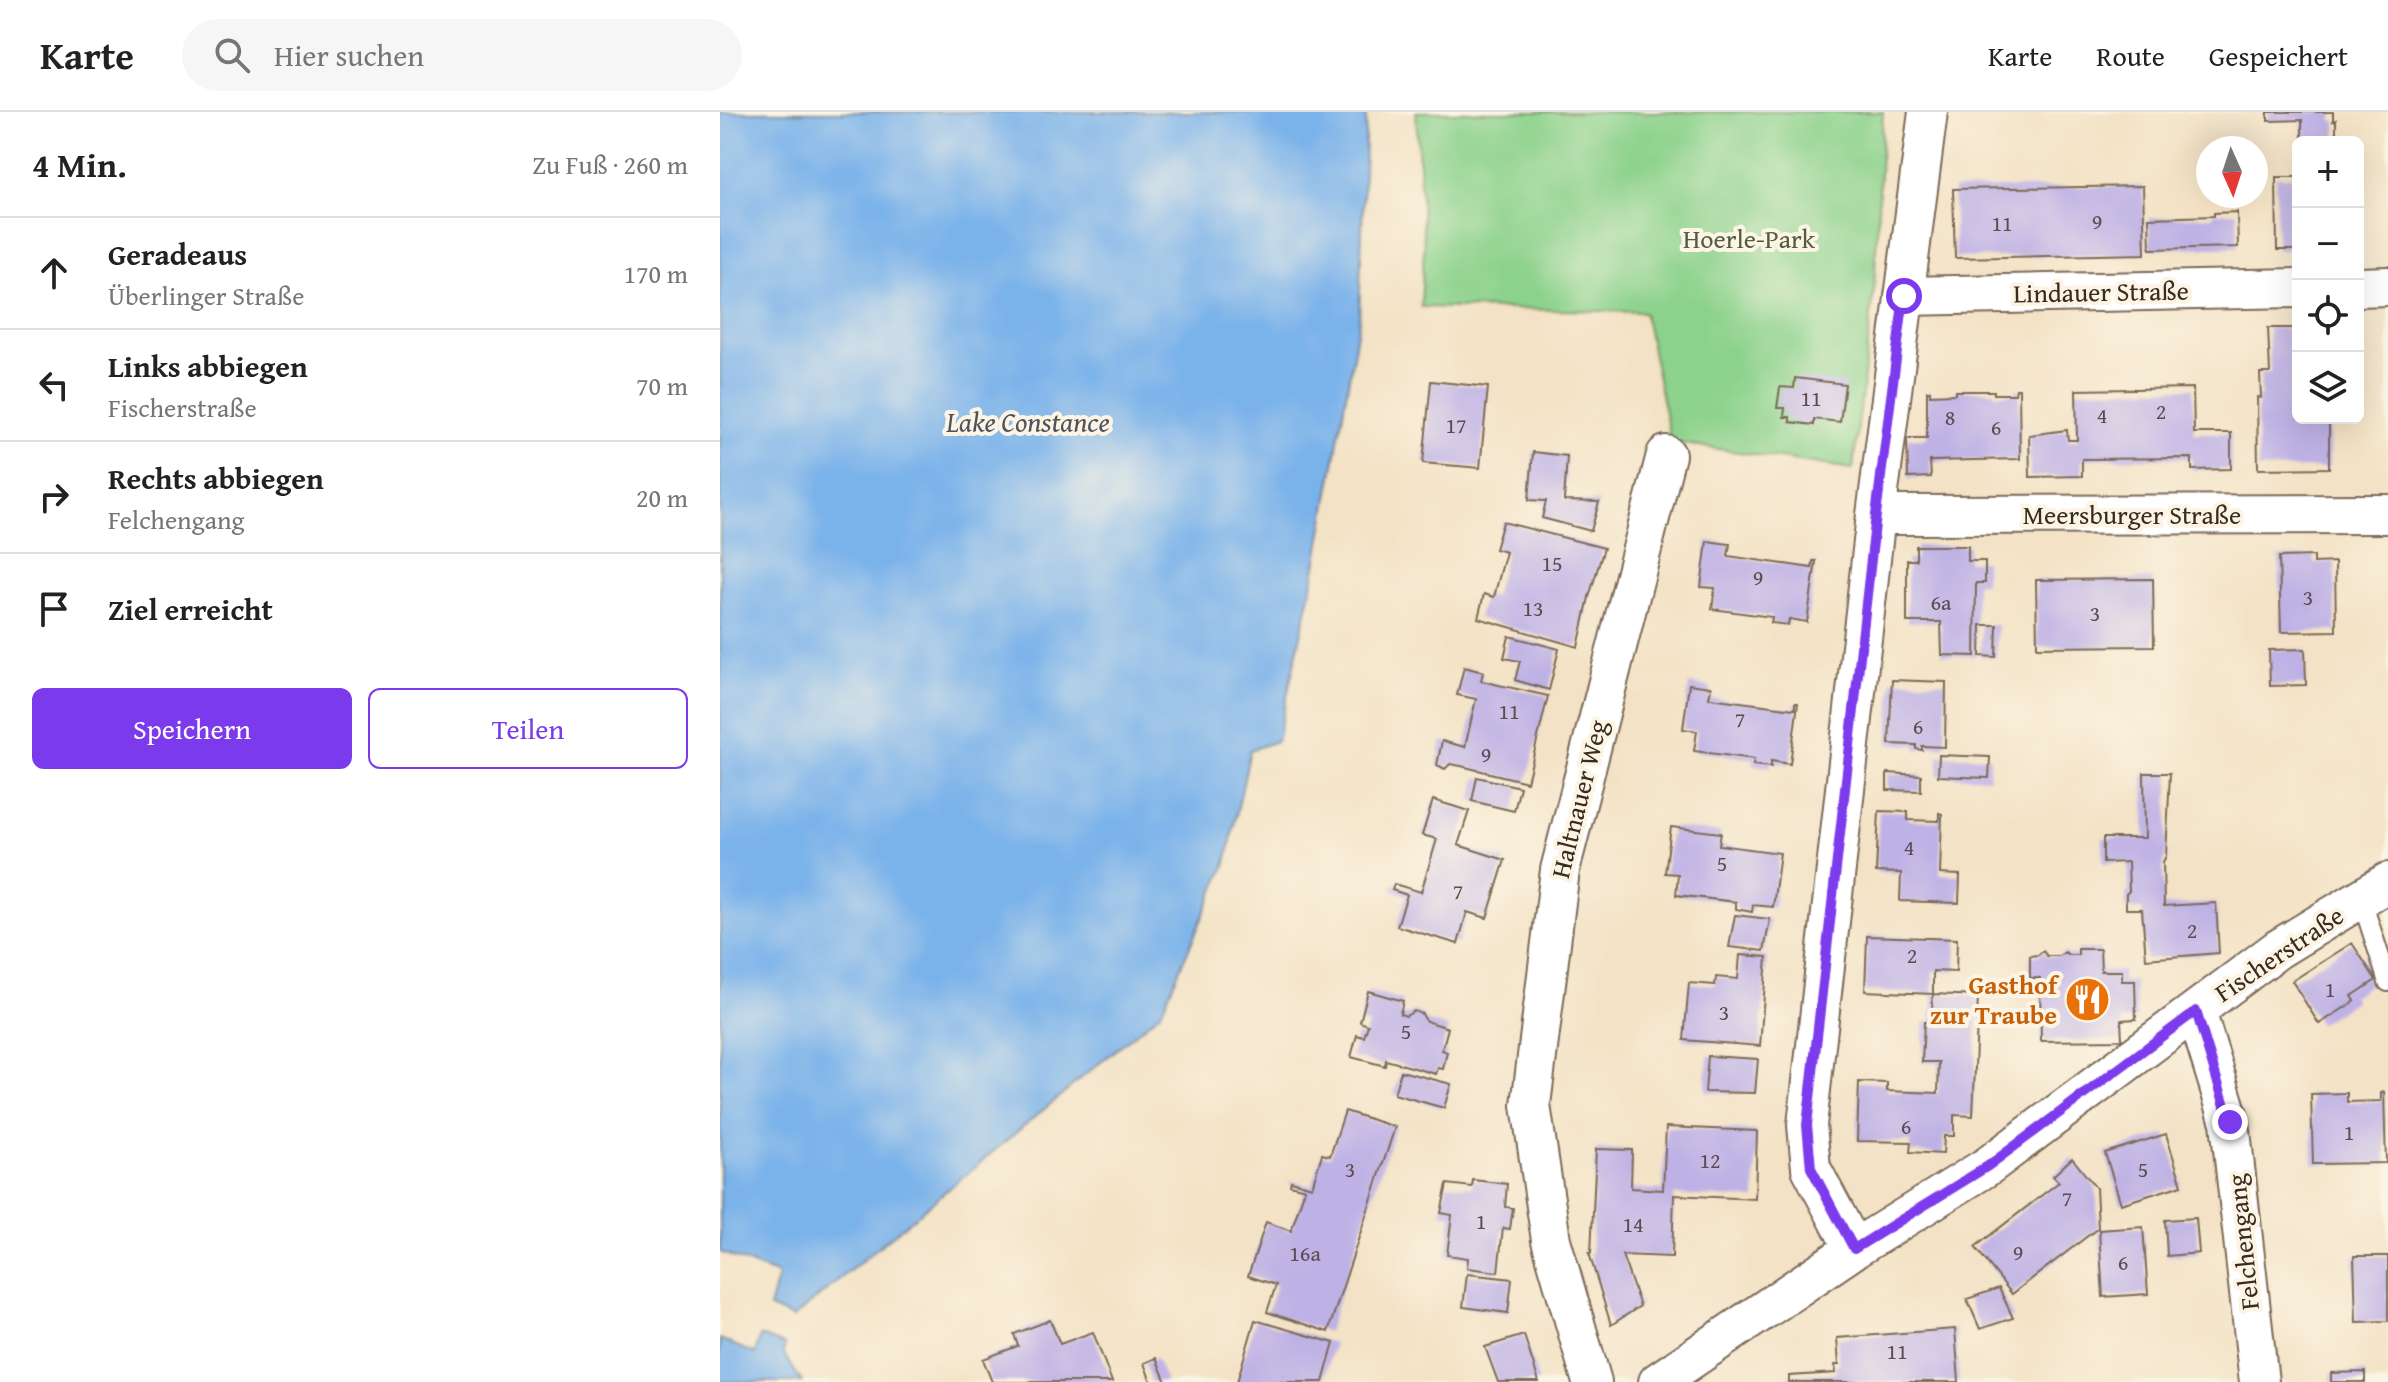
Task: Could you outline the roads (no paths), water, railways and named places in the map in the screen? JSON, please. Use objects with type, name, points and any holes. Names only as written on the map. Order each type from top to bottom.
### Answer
[{"type":"street","points":[[1854,1249],[1811,1168],[1807,1125],[1876,515],[1928,112]]},
{"type":"street","points":[[2364,287],[2388,286]]},
{"type":"street","name":"Lindauer Straße","points":[[1904,296],[2292,288]]},
{"type":"street","name":"Haltnauer Weg","points":[[1592,1382],[1551,1240],[1531,1105],[1560,870],[1666,455]]},
{"type":"street","name":"Meersburger Straße","points":[[1876,515],[2388,514]]},
{"type":"street","name":"Fischerstraße","points":[[1658,1382],[1854,1249],[1988,1166],[2278,949],[2375,890]]},
{"type":"street","name":"Felchengang","points":[[2196,1011],[2230,1122],[2259,1382]]},
{"type":"lane","points":[[2375,890],[2388,982]]},
{"type":"water","name":"Lake Constance","points":[[720,112],[1366,112],[1359,322],[1315,572],[1277,741],[1250,750],[1226,864],[1161,1012],[793,1318],[769,1308],[778,1275],[720,1252]]},
{"type":"water","points":[[760,1336],[785,1345],[783,1353],[802,1382],[720,1382],[720,1339],[755,1354]]},
{"type":"place","name":"Gasthof zur Traube","points":[[2088,1000]]},
{"type":"park label","name":"Hoerle-Park","points":[[1749,239]]}]
